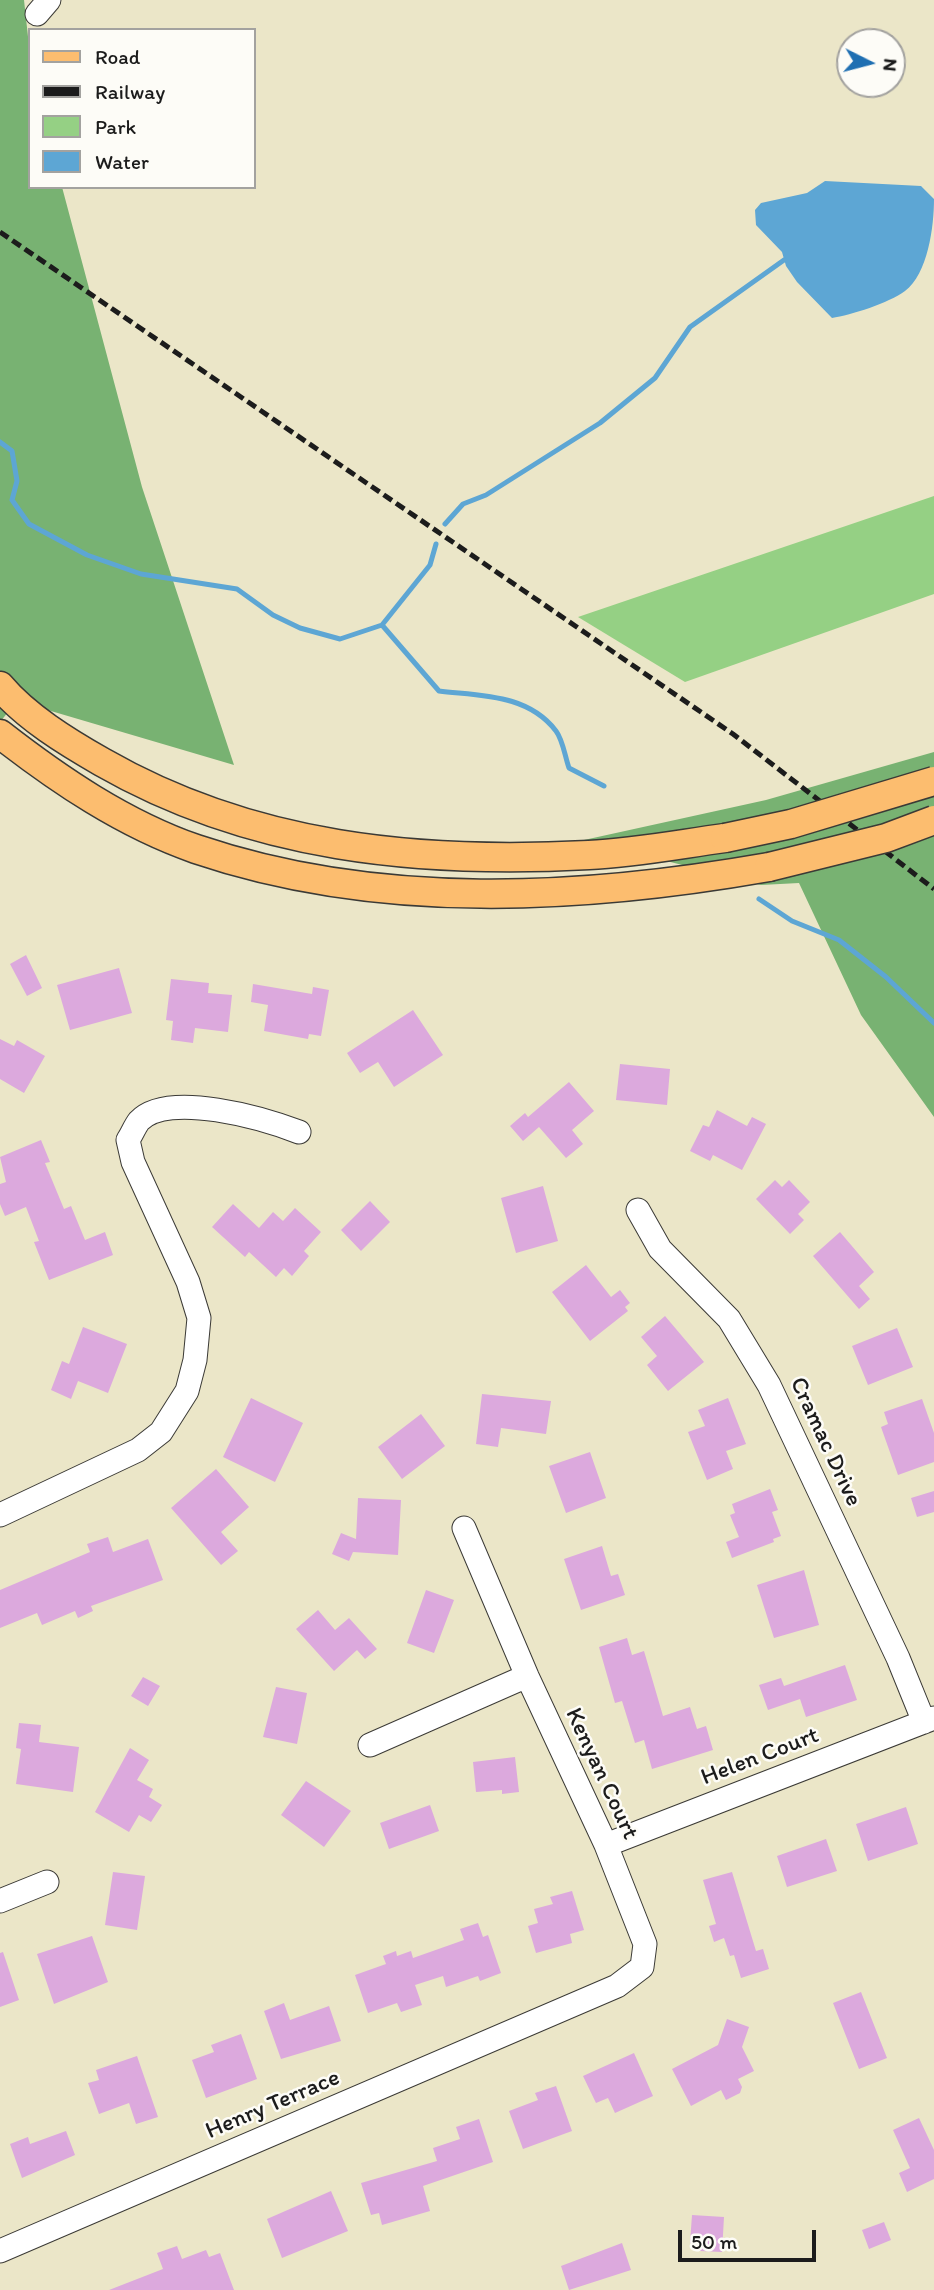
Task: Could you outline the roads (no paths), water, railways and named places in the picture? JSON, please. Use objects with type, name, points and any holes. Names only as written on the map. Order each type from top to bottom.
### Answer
[{"type":"main road","points":[[0,686],[10,697],[80,749],[142,785],[204,812],[301,838],[437,855],[591,855],[725,838],[804,820],[934,781]]},
{"type":"main road","points":[[0,734],[48,772],[153,830],[195,848],[331,881],[419,891],[602,890],[769,867],[886,838],[934,820]]},
{"type":"street","points":[[0,1515],[138,1450],[161,1432],[187,1391],[195,1360],[199,1318],[188,1282],[133,1162],[128,1140],[140,1120],[160,1109],[195,1107],[275,1123],[299,1132]]},
{"type":"street","name":"Cramac Drive","points":[[638,1210],[660,1249],[729,1319],[769,1384],[929,1720]]},
{"type":"street","name":"Kenyan Court","points":[[464,1528],[527,1676],[606,1845],[645,1944],[642,1967],[617,1986],[567,2007]]},
{"type":"street","points":[[370,1745],[527,1676]]},
{"type":"street","name":"Helen Court","points":[[606,1845],[929,1720]]},
{"type":"street","points":[[0,1901],[47,1882]]},
{"type":"street","name":"Henry Terrace","points":[[0,2251],[567,2007]]},
{"type":"water","points":[[825,181],[921,186],[934,199],[928,249],[913,283],[905,291],[880,304],[832,318],[797,282],[786,266],[782,252],[756,225],[755,210],[761,203],[807,193]]},
{"type":"waterway","points":[[445,524],[463,504],[486,495],[600,423],[655,378],[690,327],[784,260]]},
{"type":"waterway","points":[[0,442],[12,451],[17,481],[12,500],[29,524],[87,555],[141,574],[237,589],[273,615],[300,628],[340,639],[382,625]]},
{"type":"waterway","points":[[382,625],[430,565],[436,544]]},
{"type":"waterway","points":[[382,625],[439,691],[503,699],[532,710],[556,731],[569,768],[604,786]]},
{"type":"waterway","points":[[759,899],[792,921],[839,940],[886,977],[934,1023]]},
{"type":"railway","points":[[0,232],[733,734],[934,889]]}]
